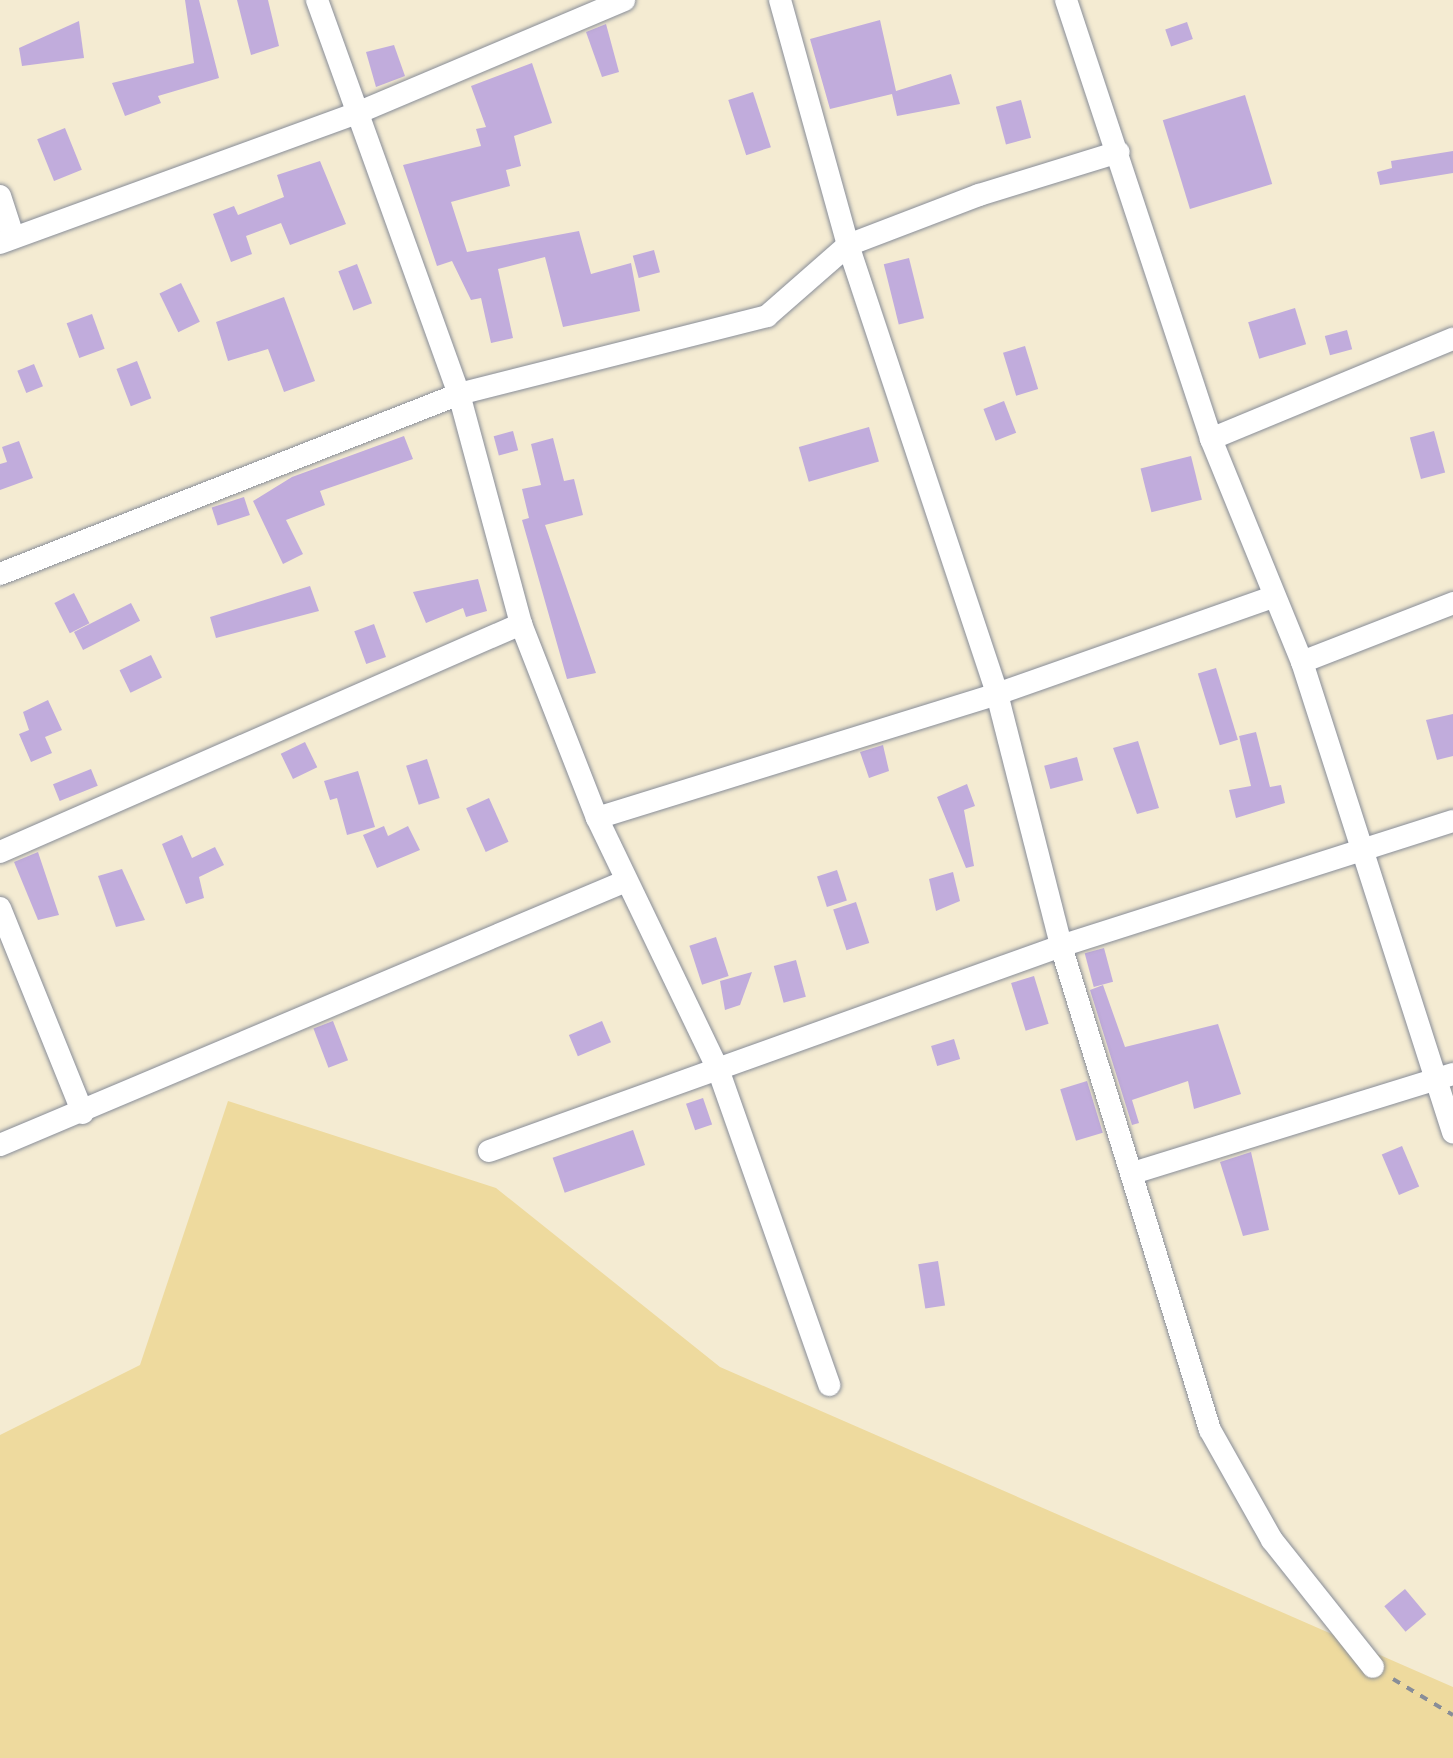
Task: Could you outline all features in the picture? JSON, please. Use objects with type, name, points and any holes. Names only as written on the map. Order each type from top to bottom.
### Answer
[{"type":"street","points":[[317,0],[459,394],[521,624],[597,818],[718,1069],[829,1385]]},
{"type":"street","points":[[0,196],[6,239],[357,114],[624,0]]},
{"type":"street","points":[[780,0],[848,245],[997,694],[1062,946],[1210,1430],[1272,1540],[1373,1666]]},
{"type":"street","points":[[1066,0],[1120,152],[1211,440],[1302,662],[1444,1077],[1453,1132]]},
{"type":"street","points":[[0,574],[459,394],[767,316],[848,245],[979,194],[1120,152]]},
{"type":"street","points":[[1211,440],[1453,340]]},
{"type":"street","points":[[597,818],[997,694],[1274,597]]},
{"type":"street","points":[[1302,662],[1453,603]]},
{"type":"street","points":[[0,852],[521,624]]},
{"type":"street","points":[[489,1151],[1062,946],[1453,820]]},
{"type":"street","points":[[0,1146],[626,881]]},
{"type":"street","points":[[0,908],[83,1113]]},
{"type":"street","points":[[1133,1172],[1444,1077]]},
{"type":"path","points":[[1373,1666],[1453,1715]]},
{"type":"sand","points":[[228,1101],[496,1188],[720,1367],[1453,1687],[1453,1758],[0,1758],[0,1435],[140,1365]]},
{"type":"building","points":[[185,0],[199,0],[219,78],[158,96],[161,103],[125,116],[112,83],[194,63]]},
{"type":"building","points":[[237,0],[268,0],[279,46],[251,55]]},
{"type":"building","points":[[880,20],[896,91],[951,74],[960,104],[897,116],[892,94],[830,109],[810,39]]},
{"type":"building","points":[[79,21],[84,58],[22,66],[19,48]]},
{"type":"building","points":[[1187,22],[1193,39],[1171,47],[1165,29]]},
{"type":"building","points":[[606,24],[619,72],[602,77],[586,32]]},
{"type":"building","points":[[394,45],[405,76],[376,87],[366,52]]},
{"type":"building","points":[[532,63],[552,123],[514,136],[521,166],[506,170],[510,186],[451,202],[467,252],[579,231],[591,274],[631,263],[640,311],[563,327],[545,257],[498,269],[513,338],[491,343],[481,298],[471,300],[452,261],[437,266],[403,165],[481,146],[476,129],[486,127],[471,86]]},
{"type":"building","points":[[753,92],[771,147],[746,155],[728,100]]},
{"type":"building","points":[[1245,95],[1272,184],[1190,209],[1163,120]]},
{"type":"building","points":[[1021,100],[1031,138],[1006,144],[996,107]]},
{"type":"building","points":[[65,128],[82,170],[54,181],[37,139]]},
{"type":"building","points":[[1453,151],[1453,173],[1380,185],[1377,172],[1392,168],[1391,161]]},
{"type":"building","points":[[320,161],[346,224],[290,245],[281,223],[246,236],[252,254],[231,262],[213,214],[234,206],[238,215],[284,197],[277,175]]},
{"type":"building","points":[[654,250],[660,272],[639,278],[633,256]]},
{"type":"building","points":[[909,258],[924,318],[899,324],[884,264]]},
{"type":"building","points":[[357,264],[372,303],[353,310],[338,271]]},
{"type":"building","points":[[181,283],[200,322],[178,332],[159,294]]},
{"type":"building","points":[[284,297],[315,381],[284,392],[268,349],[228,361],[216,322]]},
{"type":"building","points":[[1295,308],[1306,344],[1259,359],[1248,322]]},
{"type":"building","points":[[92,314],[105,349],[79,358],[67,323]]},
{"type":"building","points":[[1347,330],[1352,349],[1330,355],[1325,336]]},
{"type":"building","points":[[1025,346],[1038,389],[1016,396],[1003,353]]},
{"type":"building","points":[[137,361],[151,398],[131,406],[116,369]]},
{"type":"building","points":[[34,364],[43,386],[26,393],[17,371]]},
{"type":"building","points":[[1004,401],[1016,433],[996,441],[983,409]]},
{"type":"building","points":[[869,427],[879,462],[809,482],[799,447]]},
{"type":"building","points":[[513,431],[518,450],[499,455],[494,436]]},
{"type":"building","points":[[1434,431],[1445,473],[1421,479],[1410,437]]},
{"type":"building","points":[[404,436],[413,459],[320,491],[325,505],[286,520],[303,554],[283,564],[253,501],[292,477]]},
{"type":"building","points":[[553,438],[564,481],[574,479],[583,515],[545,525],[596,673],[567,679],[522,520],[529,518],[522,489],[541,485],[531,444]]},
{"type":"building","points":[[19,441],[33,478],[0,490],[0,464],[7,462],[2,447]]},
{"type":"building","points":[[1191,456],[1202,500],[1151,512],[1141,469]]},
{"type":"building","points":[[244,497],[250,515],[218,526],[212,508]]},
{"type":"building","points":[[478,579],[487,611],[466,617],[463,608],[426,623],[413,592]]},
{"type":"building","points":[[310,586],[319,611],[216,638],[210,617]]},
{"type":"building","points":[[74,593],[89,623],[70,633],[54,603]]},
{"type":"building","points":[[131,603],[140,621],[83,650],[74,632]]},
{"type":"building","points":[[374,624],[386,657],[366,664],[354,631]]},
{"type":"building","points":[[151,655],[162,677],[131,693],[120,670]]},
{"type":"building","points":[[1216,668],[1238,740],[1220,745],[1198,674]]},
{"type":"building","points":[[48,700],[62,730],[45,737],[52,753],[31,762],[19,734],[29,730],[23,712]]},
{"type":"building","points":[[1453,714],[1453,756],[1437,760],[1426,720]]},
{"type":"building","points":[[1256,732],[1270,787],[1281,785],[1285,803],[1236,818],[1229,790],[1251,786],[1239,736]]},
{"type":"building","points":[[1138,741],[1159,808],[1137,814],[1113,748]]},
{"type":"building","points":[[305,742],[317,767],[293,779],[281,754]]},
{"type":"building","points":[[883,745],[889,771],[869,778],[860,752]]},
{"type":"building","points":[[1077,757],[1083,780],[1050,789],[1044,766]]},
{"type":"building","points":[[427,759],[440,798],[419,805],[406,766]]},
{"type":"building","points":[[91,769],[98,786],[60,801],[53,784]]},
{"type":"building","points":[[358,771],[375,827],[347,835],[337,798],[330,800],[324,781]]},
{"type":"building","points":[[967,784],[975,806],[964,810],[974,866],[966,868],[937,797]]},
{"type":"building","points":[[489,798],[509,842],[486,852],[466,808]]},
{"type":"building","points":[[384,826],[388,836],[408,826],[420,850],[377,868],[363,835]]},
{"type":"building","points":[[182,835],[192,858],[215,847],[224,865],[199,877],[204,898],[186,904],[162,844]]},
{"type":"building","points":[[38,852],[59,915],[38,920],[14,862]]},
{"type":"building","points":[[122,869],[145,920],[116,927],[98,876]]},
{"type":"building","points":[[837,870],[847,900],[827,907],[817,876]]},
{"type":"building","points":[[953,872],[960,901],[936,911],[929,879]]},
{"type":"building","points":[[856,902],[869,943],[846,950],[833,909]]},
{"type":"building","points":[[716,937],[729,976],[702,985],[689,946]]},
{"type":"building","points":[[1104,948],[1113,982],[1094,987],[1085,953]]},
{"type":"building","points":[[796,960],[806,997],[784,1003],[774,966]]},
{"type":"building","points":[[752,972],[740,1005],[725,1010],[720,981]]},
{"type":"building","points":[[1034,976],[1049,1024],[1026,1031],[1011,983]]},
{"type":"building","points":[[1103,985],[1125,1047],[1218,1024],[1241,1094],[1194,1109],[1188,1081],[1132,1100],[1139,1123],[1132,1125],[1090,990]]},
{"type":"building","points":[[333,1021],[348,1060],[328,1068],[313,1029]]},
{"type":"building","points":[[602,1021],[611,1042],[578,1056],[569,1035]]},
{"type":"building","points":[[954,1039],[960,1059],[937,1066],[931,1046]]},
{"type":"building","points":[[1087,1081],[1103,1133],[1076,1141],[1060,1089]]},
{"type":"building","points":[[703,1098],[712,1124],[695,1130],[686,1104]]},
{"type":"building","points":[[633,1130],[645,1165],[565,1193],[553,1158]]},
{"type":"building","points":[[1402,1146],[1419,1187],[1399,1195],[1382,1155]]},
{"type":"building","points":[[1251,1152],[1269,1230],[1243,1236],[1220,1162]]},
{"type":"building","points":[[938,1261],[945,1305],[925,1309],[918,1264]]},
{"type":"building","points":[[1405,1589],[1426,1614],[1406,1632],[1384,1606]]}]
